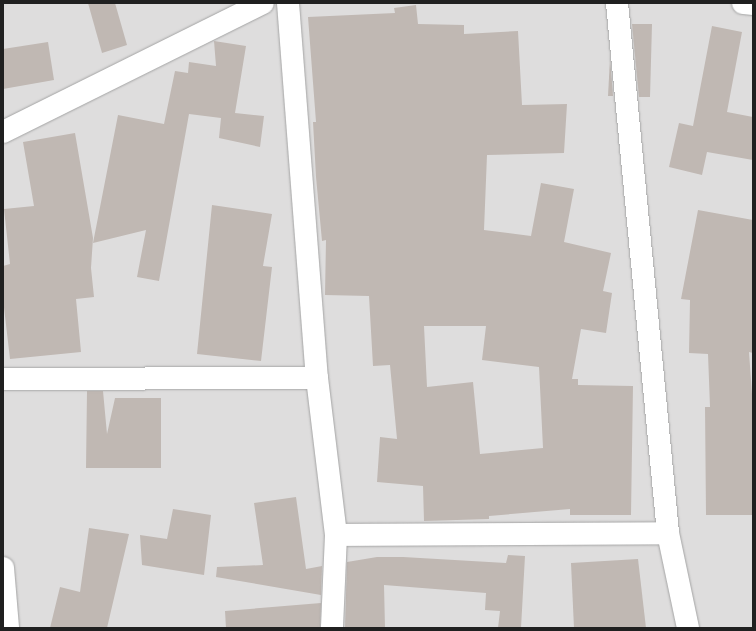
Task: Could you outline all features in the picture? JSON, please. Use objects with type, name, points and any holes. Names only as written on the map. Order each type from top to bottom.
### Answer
[{"type":"street","points":[[3,132],[263,3]]},
{"type":"street","points":[[288,3],[317,378],[336,535],[332,628]]},
{"type":"street","points":[[617,3],[668,533],[688,628]]},
{"type":"street","points":[[743,3],[753,4]]},
{"type":"street","points":[[3,379],[317,378]]},
{"type":"street","points":[[336,535],[668,533]]},
{"type":"street","points":[[3,568],[8,628]]},
{"type":"shaded area","points":[[3,3],[753,3],[753,628],[3,628]]},
{"type":"building","points":[[88,3],[115,3],[127,45],[102,53]]},
{"type":"building","points":[[416,5],[418,24],[464,25],[464,34],[518,31],[522,105],[567,104],[564,153],[487,155],[484,230],[531,236],[541,183],[574,189],[564,242],[611,253],[603,291],[612,293],[606,333],[581,329],[572,379],[578,379],[578,385],[633,386],[631,515],[570,515],[570,509],[489,516],[489,519],[424,521],[423,486],[377,482],[380,437],[397,439],[390,365],[373,366],[369,296],[325,295],[326,240],[322,241],[316,177],[313,122],[316,122],[308,17],[395,13],[394,8]],"holes":[[[424,326],[486,326],[482,360],[539,367],[543,448],[480,454],[473,382],[427,387]]]},
{"type":"building","points":[[632,24],[652,24],[650,97],[639,97]]},
{"type":"building","points":[[712,26],[742,32],[727,112],[753,117],[753,160],[707,152],[702,175],[669,167],[679,123],[693,126]]},
{"type":"building","points":[[214,41],[246,46],[235,113],[264,116],[260,147],[219,138],[221,118],[189,114],[159,281],[137,277],[146,230],[93,243],[118,115],[164,124],[175,71],[188,73],[189,62],[216,66]]},
{"type":"building","points":[[48,42],[54,80],[3,89],[3,49]]},
{"type":"building","points":[[610,59],[613,96],[608,96]]},
{"type":"building","points":[[75,133],[93,238],[91,268],[94,297],[76,299],[81,352],[10,359],[3,299],[3,266],[10,264],[4,209],[34,206],[23,142]]},
{"type":"building","points":[[212,205],[272,214],[263,266],[272,267],[261,361],[197,354]]},
{"type":"building","points":[[698,210],[753,220],[753,353],[749,352],[753,408],[753,515],[706,515],[705,407],[710,407],[708,354],[689,353],[690,300],[681,299]]},
{"type":"building","points":[[87,391],[103,391],[107,434],[115,398],[161,398],[161,468],[86,468]]},
{"type":"building","points":[[296,497],[306,569],[322,566],[321,595],[216,577],[217,567],[263,565],[254,503]]},
{"type":"building","points":[[173,509],[211,515],[204,575],[142,565],[140,535],[167,539]]},
{"type":"building","points":[[89,528],[129,534],[107,628],[50,628],[60,587],[80,592]]},
{"type":"building","points":[[508,555],[525,556],[521,628],[498,628],[500,611],[485,610],[486,593],[384,585],[385,628],[345,628],[347,562],[377,557],[403,557],[506,563]]},
{"type":"building","points":[[638,559],[646,628],[574,628],[571,563]]},
{"type":"building","points":[[321,603],[320,628],[226,628],[225,611]]}]
